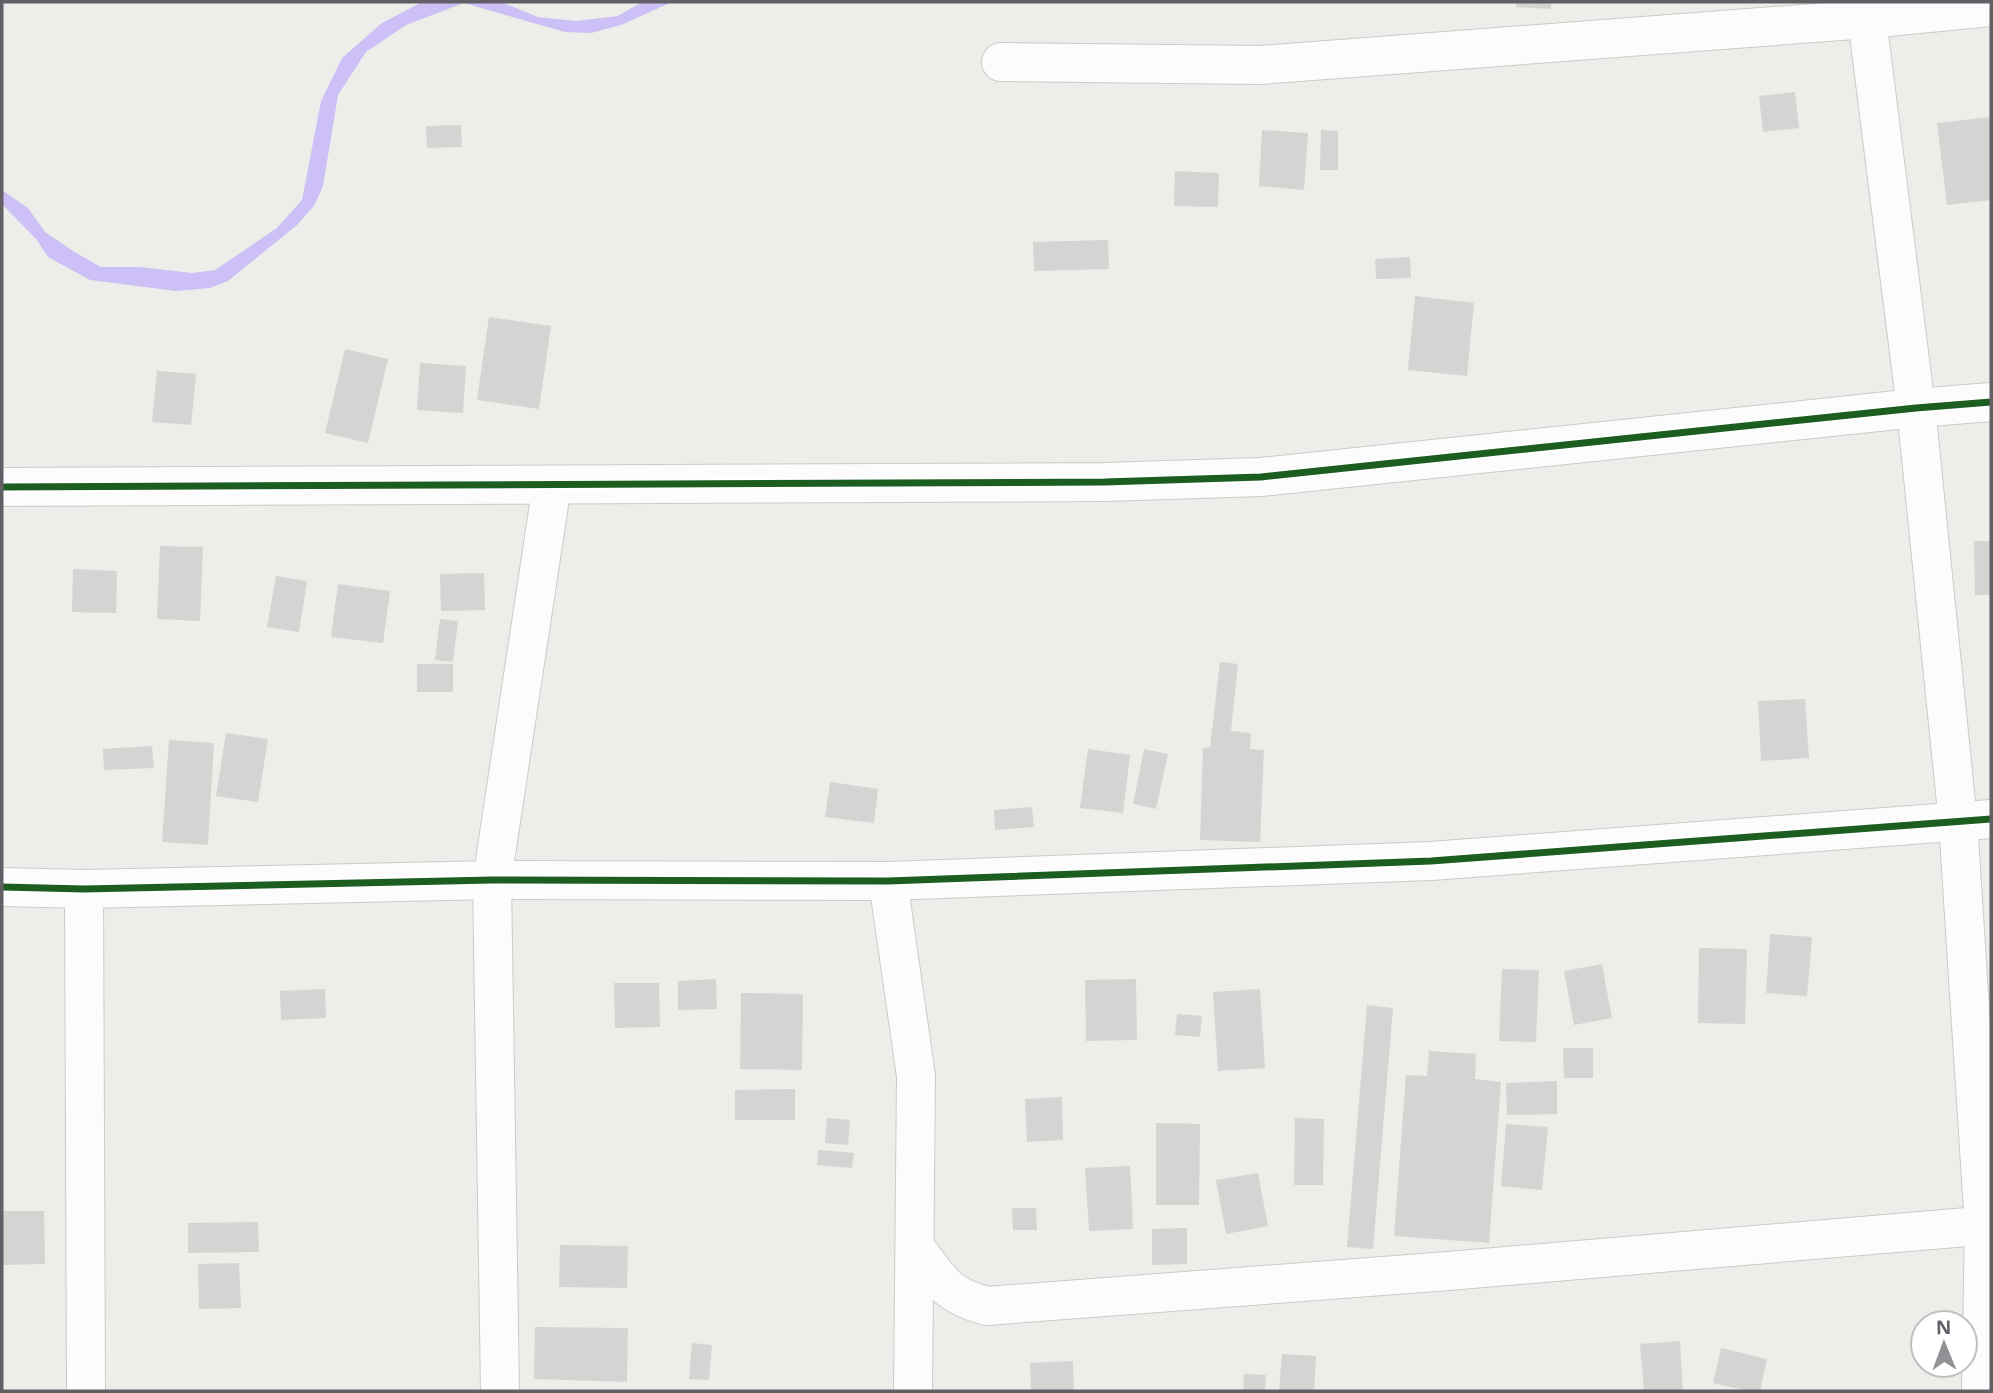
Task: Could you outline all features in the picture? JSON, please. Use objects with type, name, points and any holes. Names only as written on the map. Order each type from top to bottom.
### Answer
[{"type":"street","points":[[1001,62],[1261,65],[1867,19],[1991,7]]},
{"type":"street","points":[[1867,19],[1916,408],[1975,821],[1988,1225],[1981,1391]]},
{"type":"street","points":[[2,487],[1105,482],[1261,477],[1991,402]]},
{"type":"street","points":[[500,1391],[492,880],[552,485]]},
{"type":"street","points":[[2,887],[84,889],[492,880],[888,881],[1431,860],[1975,821]]},
{"type":"street","points":[[888,881],[916,1076],[913,1391]]},
{"type":"street","points":[[84,889],[86,1391]]},
{"type":"street","points":[[915,1247],[944,1286],[963,1300],[987,1306],[1448,1271],[1988,1225]]},
{"type":"shaded area","points":[[422,2],[501,2],[538,17],[576,21],[618,16],[642,2],[672,2],[621,25],[591,33],[565,32],[464,3],[406,25],[366,52],[338,95],[323,186],[314,206],[297,225],[228,281],[210,288],[176,291],[90,280],[48,257],[36,239],[2,204],[2,190],[28,208],[45,232],[101,267],[140,267],[192,273],[215,270],[277,228],[302,200],[321,101],[342,58],[382,23]]},
{"type":"building","points":[[1516,2],[1551,2],[1551,9],[1516,7]]},
{"type":"building","points":[[1795,92],[1799,128],[1763,132],[1759,96]]},
{"type":"building","points":[[1991,117],[1991,200],[1947,205],[1937,123]]},
{"type":"building","points":[[461,125],[462,147],[427,148],[426,126]]},
{"type":"building","points":[[1262,130],[1308,133],[1304,190],[1259,186]]},
{"type":"building","points":[[1321,130],[1338,131],[1338,170],[1320,170]]},
{"type":"building","points":[[1175,171],[1219,173],[1218,207],[1174,206]]},
{"type":"building","points":[[1108,240],[1109,269],[1034,271],[1033,242]]},
{"type":"building","points":[[1410,257],[1411,278],[1376,279],[1375,259]]},
{"type":"building","points":[[1415,296],[1474,303],[1467,376],[1408,370]]},
{"type":"building","points":[[489,317],[551,326],[539,409],[477,400]]},
{"type":"building","points":[[345,349],[388,359],[368,443],[325,433]]},
{"type":"building","points":[[420,363],[466,366],[463,413],[417,410]]},
{"type":"building","points":[[157,371],[196,374],[191,425],[152,422]]},
{"type":"building","points":[[1974,541],[1991,541],[1991,595],[1975,595]]},
{"type":"building","points":[[160,546],[203,547],[200,621],[157,619]]},
{"type":"building","points":[[73,569],[117,571],[116,613],[72,612]]},
{"type":"building","points":[[484,573],[485,610],[441,611],[440,574]]},
{"type":"building","points":[[276,576],[307,581],[299,632],[267,627]]},
{"type":"building","points":[[338,584],[390,591],[383,643],[331,637]]},
{"type":"building","points":[[440,619],[458,621],[453,662],[435,660]]},
{"type":"building","points":[[1220,662],[1238,664],[1231,731],[1251,733],[1250,749],[1264,750],[1260,842],[1200,840],[1203,748],[1210,747]]},
{"type":"building","points":[[417,664],[453,664],[453,692],[417,692]]},
{"type":"building","points":[[1805,699],[1809,758],[1761,761],[1758,701]]},
{"type":"building","points":[[226,733],[268,739],[258,802],[216,796]]},
{"type":"building","points":[[169,740],[214,743],[208,845],[162,842]]},
{"type":"building","points":[[152,746],[154,768],[104,770],[103,749]]},
{"type":"building","points":[[1088,749],[1130,755],[1123,813],[1080,808]]},
{"type":"building","points":[[1144,749],[1168,754],[1156,809],[1133,804]]},
{"type":"building","points":[[830,782],[878,789],[874,823],[825,817]]},
{"type":"building","points":[[1032,807],[1034,827],[995,830],[994,810]]},
{"type":"building","points":[[1770,934],[1812,937],[1807,996],[1766,993]]},
{"type":"building","points":[[1699,948],[1747,949],[1745,1024],[1698,1023]]},
{"type":"building","points":[[1602,964],[1612,1018],[1574,1025],[1564,971]]},
{"type":"building","points":[[1502,969],[1539,970],[1536,1042],[1499,1041]]},
{"type":"building","points":[[716,979],[717,1009],[678,1010],[678,981]]},
{"type":"building","points":[[1136,979],[1137,1040],[1086,1041],[1085,980]]},
{"type":"building","points":[[614,983],[659,983],[660,1027],[615,1028]]},
{"type":"building","points":[[325,989],[326,1018],[281,1020],[280,991]]},
{"type":"building","points":[[1260,989],[1265,1068],[1218,1071],[1213,992]]},
{"type":"building","points":[[741,993],[803,994],[802,1070],[740,1069]]},
{"type":"building","points":[[1367,1005],[1393,1008],[1373,1249],[1347,1247]]},
{"type":"building","points":[[1177,1014],[1202,1016],[1200,1037],[1175,1035]]},
{"type":"building","points":[[1563,1048],[1593,1048],[1593,1078],[1564,1078]]},
{"type":"building","points":[[1429,1051],[1476,1054],[1475,1079],[1501,1082],[1489,1243],[1394,1236],[1406,1075],[1427,1076]]},
{"type":"building","points":[[1557,1081],[1557,1114],[1507,1115],[1506,1083]]},
{"type":"building","points":[[795,1089],[795,1120],[735,1120],[735,1090]]},
{"type":"building","points":[[1062,1097],[1063,1140],[1027,1142],[1025,1099]]},
{"type":"building","points":[[827,1118],[850,1120],[848,1145],[825,1143]]},
{"type":"building","points":[[1295,1118],[1324,1119],[1323,1185],[1294,1185]]},
{"type":"building","points":[[1156,1123],[1200,1124],[1199,1205],[1156,1205]]},
{"type":"building","points":[[1506,1124],[1548,1127],[1542,1190],[1501,1186]]},
{"type":"building","points":[[818,1150],[854,1153],[852,1168],[817,1165]]},
{"type":"building","points":[[1130,1166],[1133,1229],[1089,1231],[1085,1168]]},
{"type":"building","points":[[1258,1173],[1268,1226],[1226,1234],[1216,1180]]},
{"type":"building","points":[[1012,1208],[1036,1208],[1037,1230],[1013,1230]]},
{"type":"building","points":[[2,1211],[44,1211],[45,1264],[2,1265]]},
{"type":"building","points":[[258,1222],[259,1252],[188,1253],[188,1223]]},
{"type":"building","points":[[1187,1228],[1187,1264],[1152,1265],[1152,1229]]},
{"type":"building","points":[[560,1245],[628,1246],[627,1288],[559,1287]]},
{"type":"building","points":[[239,1263],[241,1308],[199,1309],[198,1264]]},
{"type":"building","points":[[535,1327],[628,1328],[627,1382],[534,1379]]},
{"type":"building","points":[[1680,1341],[1683,1391],[1644,1391],[1640,1344]]},
{"type":"building","points":[[692,1343],[712,1345],[709,1380],[689,1379]]},
{"type":"building","points":[[1721,1348],[1767,1359],[1760,1391],[1713,1383]]},
{"type":"building","points":[[1282,1354],[1316,1356],[1314,1391],[1279,1391]]},
{"type":"building","points":[[1073,1361],[1074,1391],[1031,1391],[1030,1363]]},
{"type":"building","points":[[1244,1374],[1266,1375],[1265,1391],[1243,1391]]},
{"type":"cycle path","points":[[2,487],[1105,482],[1261,477],[1991,402]]},
{"type":"cycle path","points":[[2,887],[84,889],[492,880],[888,881],[1431,861],[1991,819]]}]
